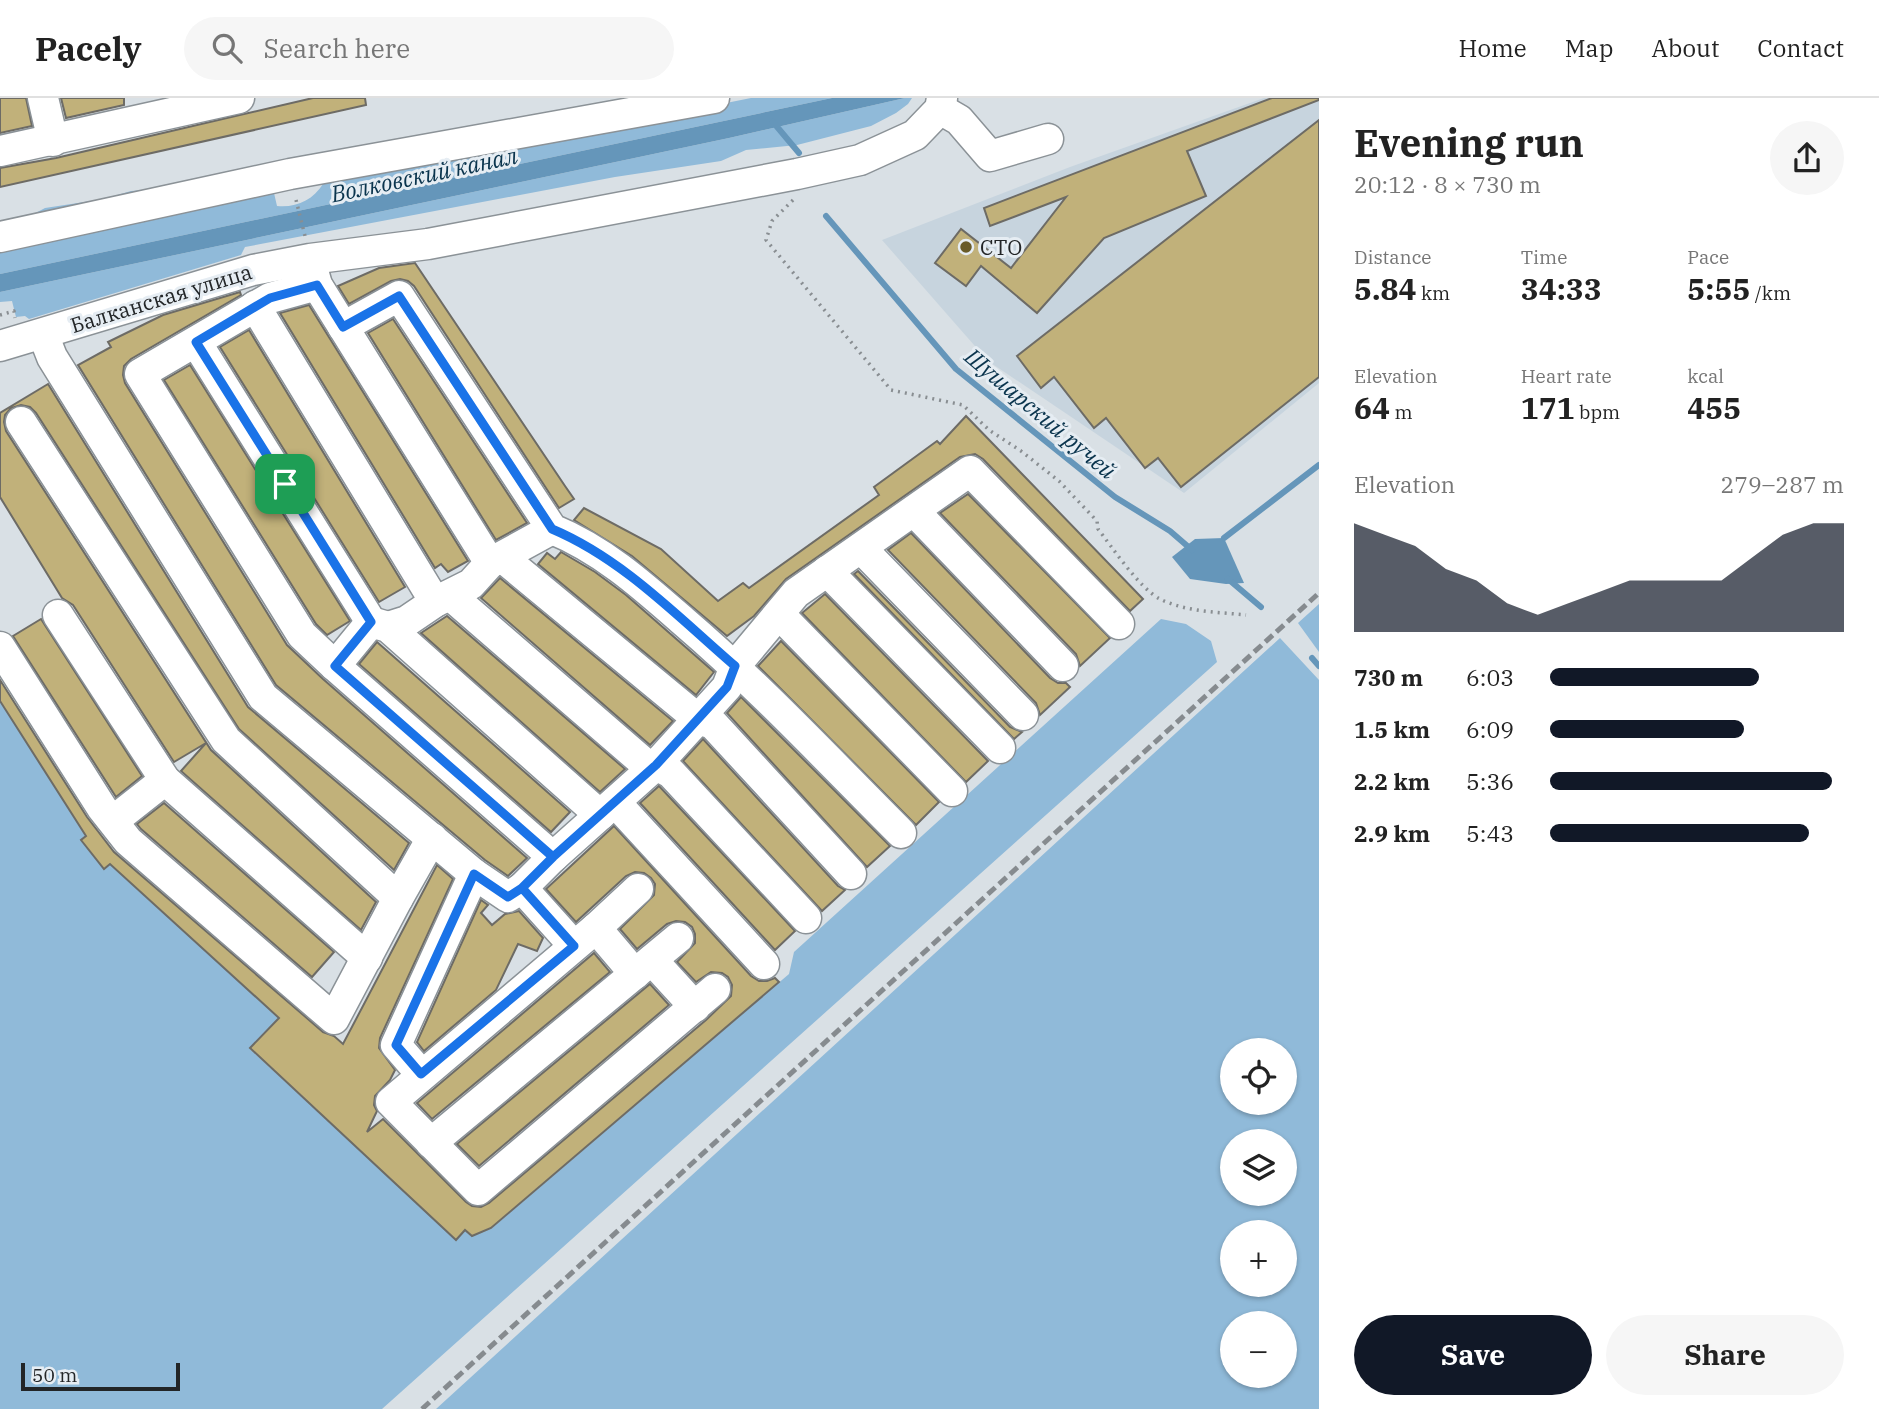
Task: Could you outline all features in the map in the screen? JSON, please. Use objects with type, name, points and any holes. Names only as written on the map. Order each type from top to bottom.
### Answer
[{"type":"street","points":[[43,98],[53,141]]},
{"type":"street","points":[[0,151],[239,98]]},
{"type":"street","points":[[0,237],[290,174],[714,98]]},
{"type":"street","points":[[553,857],[302,635],[140,374],[270,298],[314,261],[428,244],[860,160],[915,135],[941,103],[990,156],[1048,139]]},
{"type":"street","points":[[314,261],[343,327],[496,560],[698,719],[713,724],[851,874]]},
{"type":"street","name":"Балканская улица","points":[[0,346],[253,270],[314,261]]},
{"type":"street","points":[[343,327],[399,296],[552,529],[581,541],[631,576],[735,666],[901,834]]},
{"type":"street","points":[[254,306],[442,598],[649,766],[656,765],[671,773],[806,918]]},
{"type":"street","points":[[43,334],[52,357],[263,697],[474,874],[508,897],[522,888],[656,765],[727,687],[735,666],[796,593],[970,471],[1119,624]]},
{"type":"street","points":[[196,342],[380,624],[608,808],[764,964]]},
{"type":"street","points":[[21,422],[226,740],[398,898]]},
{"type":"street","points":[[914,511],[1063,666]]},
{"type":"street","points":[[335,666],[380,624],[408,621],[442,598],[471,584],[496,560],[552,529]]},
{"type":"street","points":[[861,548],[1023,715]]},
{"type":"street","points":[[827,571],[1000,748]]},
{"type":"street","points":[[779,614],[952,792]]},
{"type":"street","points":[[58,615],[164,780],[367,958]]},
{"type":"street","points":[[0,647],[128,841],[334,1019],[432,838]]},
{"type":"street","points":[[113,821],[164,780]]},
{"type":"street","points":[[421,1074],[396,1045],[474,874]]},
{"type":"street","points":[[522,888],[585,937],[705,998],[478,1190],[391,1102],[585,937],[638,889]]},
{"type":"street","points":[[431,1143],[678,938]]},
{"type":"path","points":[[797,174],[795,197],[791,205],[772,221],[766,240],[891,390],[963,405],[989,430],[1031,458],[1082,503],[1097,521],[1098,529],[1132,572],[1158,598],[1184,608],[1247,615]]},
{"type":"path","points":[[294,189],[314,261]]},
{"type":"path","points":[[0,314],[14,312]]},
{"type":"shaded area","points":[[751,98],[832,98],[0,274],[0,244],[28,217],[45,208],[104,199],[131,191],[158,189],[184,210],[274,193],[277,206],[291,206],[309,199],[323,184]]},
{"type":"shaded area","points":[[832,98],[905,98],[729,138],[0,292],[0,274]]},
{"type":"shaded area","points":[[912,98],[896,113],[871,126],[797,145],[746,150],[721,161],[615,177],[245,247],[241,255],[29,319],[25,316],[16,317],[12,301],[0,302],[0,292],[729,138]]},
{"type":"shaded area","points":[[1264,98],[1319,98],[1319,383],[1184,493],[988,361],[882,240],[1070,167]]},
{"type":"shaded area","points":[[1224,538],[1244,583],[1226,584],[1190,579],[1172,557],[1195,539]]},
{"type":"shaded area","points":[[1319,604],[1319,652],[1298,623]]},
{"type":"shaded area","points":[[1161,619],[1186,624],[1211,641],[1217,662],[382,1409],[0,1409],[0,701],[86,836],[81,841],[104,868],[110,864],[279,1018],[250,1049],[456,1240],[465,1230],[472,1236],[492,1228],[789,974],[794,952]]},
{"type":"shaded area","points":[[1280,638],[1319,680],[1319,1409],[436,1409]]},
{"type":"building","points":[[0,98],[26,98],[32,126],[0,133]]},
{"type":"building","points":[[61,98],[124,98],[124,105],[66,118]]},
{"type":"building","points":[[313,98],[365,98],[366,105],[0,187],[0,168],[56,158]]},
{"type":"building","points":[[1272,98],[1319,100],[1187,151],[1206,196],[1104,238],[1037,313],[981,266],[966,286],[935,263],[961,229],[1011,268],[1066,197],[990,226],[984,208]]},
{"type":"building","points":[[1319,120],[1319,377],[1181,487],[1158,458],[1145,468],[1106,418],[1094,428],[1054,377],[1041,388],[1017,356]]},
{"type":"building","points":[[415,263],[574,499],[559,508],[414,286],[400,279],[391,281],[349,304],[338,286],[379,268]]},
{"type":"building","points":[[240,292],[241,295],[131,359],[124,366],[125,383],[287,645],[527,858],[508,876],[485,860],[276,685],[78,365],[111,347],[108,342],[163,315]]},
{"type":"building","points":[[309,305],[468,561],[448,572],[441,564],[435,568],[280,313]]},
{"type":"building","points":[[393,319],[527,523],[496,540],[368,333]]},
{"type":"building","points":[[249,330],[405,587],[379,602],[220,347]]},
{"type":"building","points":[[190,365],[350,621],[327,635],[316,624],[164,380]]},
{"type":"building","points":[[48,384],[248,707],[409,843],[394,870],[239,729],[36,413],[30,407],[21,405],[11,408],[5,415],[6,431],[211,750],[376,902],[361,930],[181,771],[206,743],[174,762],[73,605],[62,598],[0,497],[0,413]]},
{"type":"building","points":[[966,416],[1143,599],[1130,611],[983,459],[975,454],[960,457],[786,579],[754,616],[727,636],[632,556],[574,520],[584,508],[661,549],[718,601],[743,583],[749,588],[879,495],[874,487],[937,441],[940,444]]},
{"type":"building","points":[[968,494],[1110,638],[1080,666],[1076,654],[940,513]]},
{"type":"building","points":[[911,533],[1050,678],[1070,687],[1040,715],[1036,703],[888,550]]},
{"type":"building","points":[[561,552],[626,595],[714,672],[696,695],[538,564],[547,553],[555,559]]},
{"type":"building","points":[[858,571],[1010,727],[1022,732],[1014,739],[854,574]]},
{"type":"building","points":[[500,578],[673,721],[650,745],[481,598]]},
{"type":"building","points":[[825,594],[988,761],[966,782],[802,613]]},
{"type":"building","points":[[447,616],[625,769],[600,792],[421,633]]},
{"type":"building","points":[[41,619],[142,776],[116,797],[13,636]]},
{"type":"building","points":[[781,641],[939,802],[916,825],[758,666]]},
{"type":"building","points":[[377,642],[570,812],[551,832],[359,664]]},
{"type":"building","points":[[0,680],[87,817],[114,852],[323,1032],[334,1036],[343,1044],[437,865],[453,879],[380,1038],[379,1048],[395,1070],[390,1080],[375,1096],[374,1105],[377,1111],[367,1132],[383,1119],[472,1206],[481,1207],[489,1203],[731,996],[732,985],[722,973],[711,972],[696,982],[677,962],[695,943],[692,927],[685,922],[667,924],[637,949],[620,929],[654,895],[655,884],[644,873],[635,872],[626,876],[576,922],[546,889],[614,826],[751,976],[759,981],[775,978],[779,982],[491,1228],[472,1236],[465,1230],[456,1240],[250,1048],[279,1018],[110,864],[104,869],[81,840],[86,836],[0,701]]},
{"type":"building","points":[[741,697],[890,846],[867,867],[727,713]]},
{"type":"building","points":[[703,739],[838,886],[845,890],[822,911],[683,761]]},
{"type":"building","points":[[659,786],[795,931],[775,950],[640,803]]},
{"type":"building","points":[[164,803],[334,952],[312,977],[141,829],[137,824]]},
{"type":"building","points":[[481,900],[488,905],[481,913],[492,925],[505,914],[519,911],[543,938],[537,951],[518,944],[496,990],[424,1051],[417,1042]]},
{"type":"building","points":[[594,953],[610,972],[432,1119],[417,1103]]},
{"type":"building","points":[[650,984],[669,1005],[479,1166],[457,1144]]},
{"type":"waterway","name":"Шушарский ручей","points":[[773,122],[799,153]]},
{"type":"waterway","name":"Шушарский ручей","points":[[826,216],[956,369],[1115,497],[1170,531],[1192,550]]},
{"type":"waterway","points":[[1224,538],[1319,465]]},
{"type":"waterway","name":"Шушарский ручей","points":[[1228,579],[1261,607]]},
{"type":"waterway","name":"Шушарский ручей","points":[[1312,658],[1319,666]]},
{"type":"railway","points":[[422,1409],[1319,593]]},
{"type":"place","name":"СТО","points":[[966,247]]},
{"type":"route","points":[[285,484],[196,342],[270,298],[317,285],[343,327],[399,296],[552,529],[581,541],[631,576],[735,666],[727,687],[656,765],[522,888],[574,946],[421,1074],[396,1045],[474,874],[508,897],[522,888],[553,857],[335,666],[371,622],[285,484]]},
{"type":"water label","name":"Волковский канал","points":[[424,174]]}]
